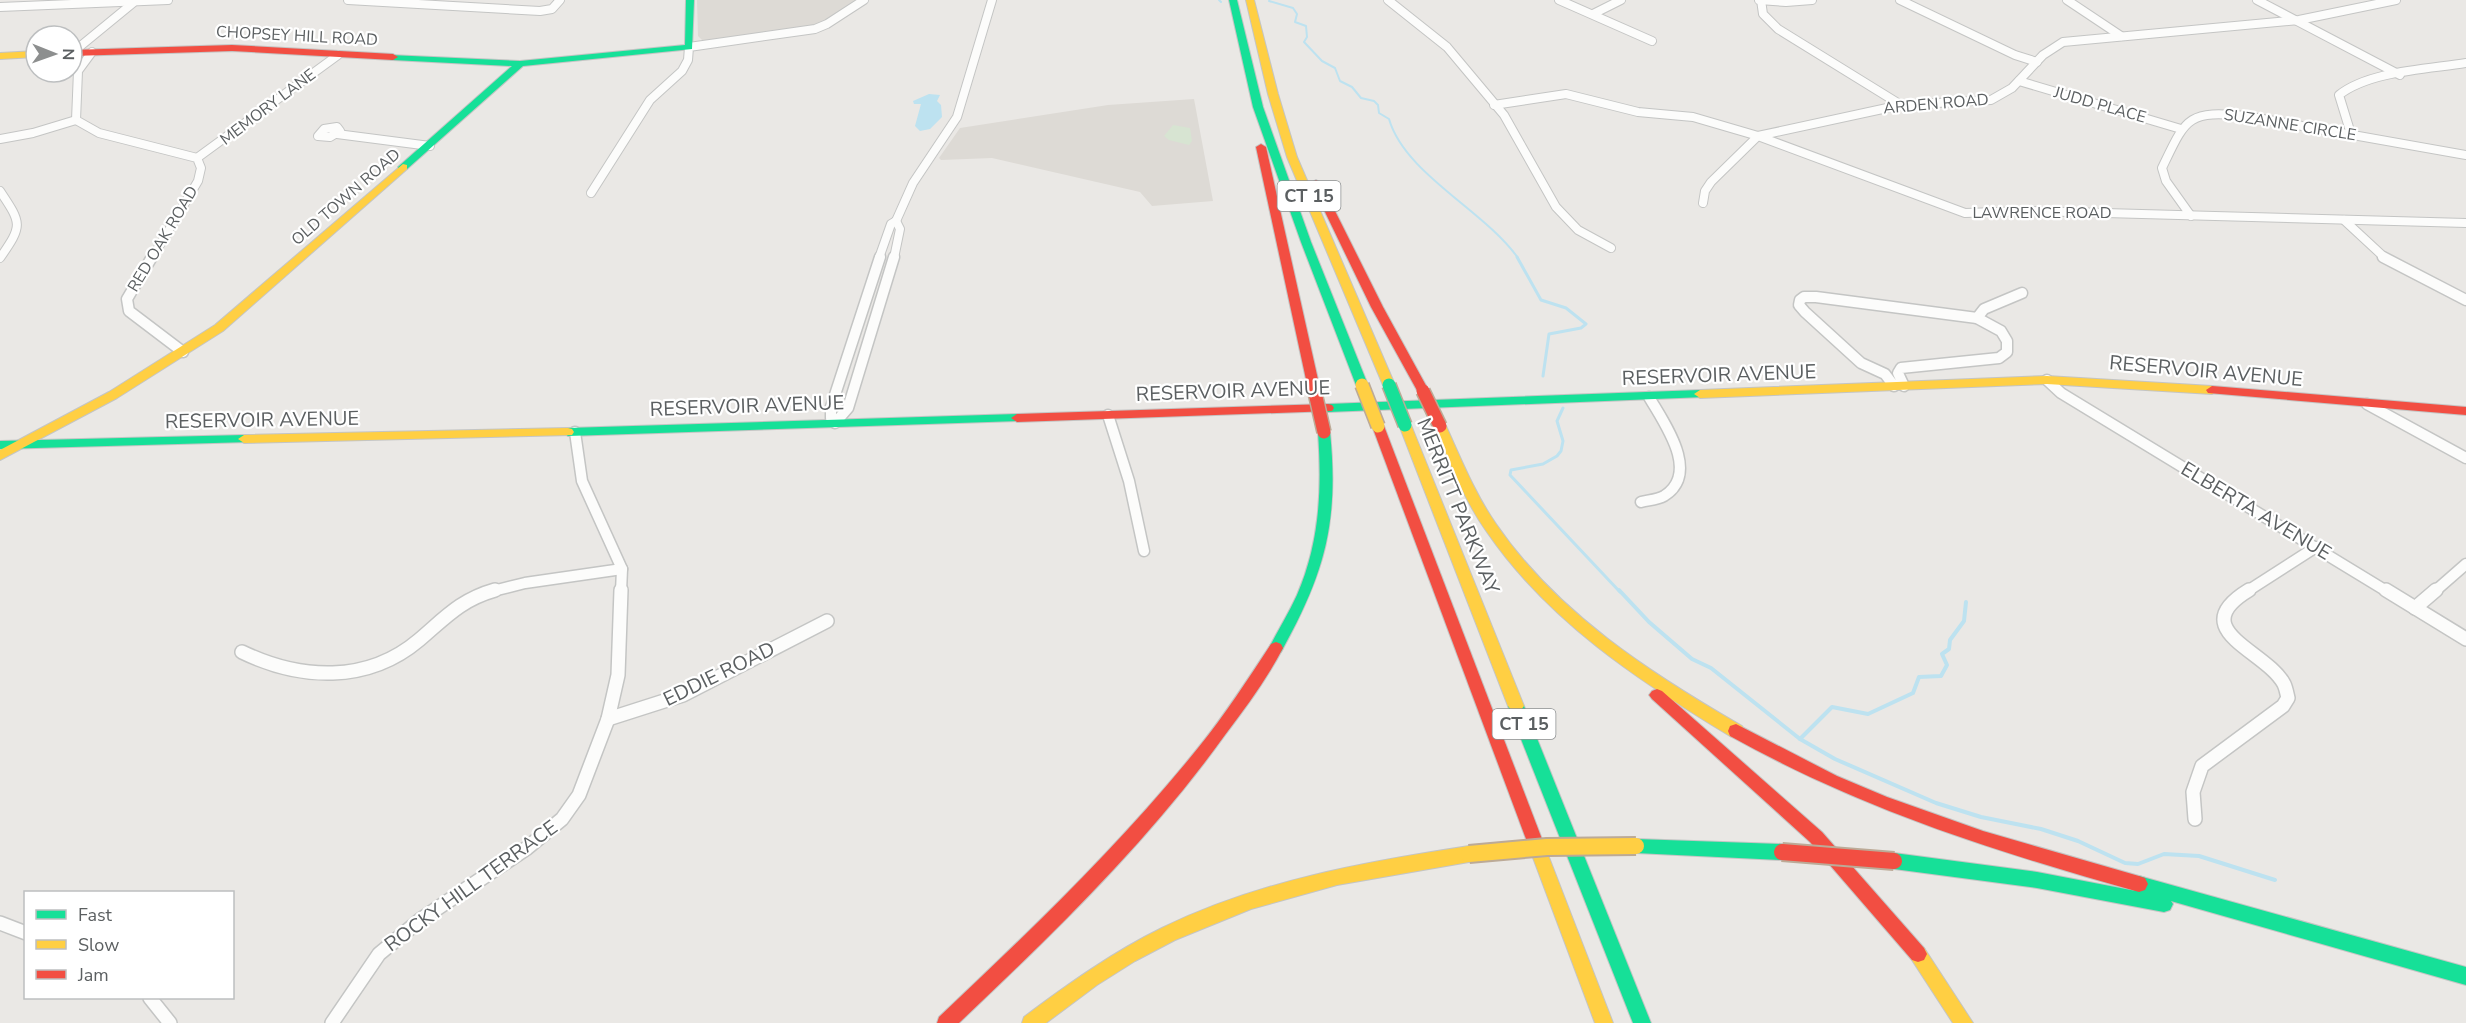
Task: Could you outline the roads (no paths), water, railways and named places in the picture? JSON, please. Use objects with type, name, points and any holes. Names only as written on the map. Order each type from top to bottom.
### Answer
[{"type":"main road","points":[[520,64],[689,47],[690,0]]},
{"type":"main road","name":"CT 15","points":[[1233,0],[1258,108],[1284,182],[1604,1023]]},
{"type":"main road","name":"MERRITT PARKWAY","points":[[1251,0],[1267,70],[1292,157],[1389,385],[1642,1023]]},
{"type":"main road","name":"CHOPSEY HILL ROAD","points":[[84,52],[232,48],[520,64]]},
{"type":"main road","points":[[0,56],[24,55]]},
{"type":"main road","name":"OLD TOWN ROAD","points":[[0,456],[26,444],[183,352],[219,328],[430,146],[520,64]]},
{"type":"main road","points":[[1267,70],[1275,76],[1291,127],[1377,308],[1423,391],[1466,482],[1492,529],[1524,569],[1557,604],[1816,837],[1926,963],[1964,1023]]},
{"type":"main road","points":[[946,1023],[1017,956],[1156,810],[1224,728],[1273,654],[1305,595],[1322,546],[1328,511],[1329,469],[1324,432],[1248,90],[1251,78]]},
{"type":"main road","name":"RESERVOIR AVENUE","points":[[0,445],[574,432],[1649,397],[2047,380],[2146,385],[2466,411]]},
{"type":"main road","points":[[1557,604],[1680,699],[1824,777],[1889,806],[2032,854],[2466,976]]},
{"type":"main road","points":[[1031,1023],[1081,984],[1128,954],[1206,916],[1306,884],[1395,865],[1469,854],[1547,847],[1636,846],[1782,852],[1894,861],[2098,891],[2246,921],[2410,960]]},
{"type":"street","points":[[0,7],[168,0]]},
{"type":"street","points":[[348,0],[540,11],[552,9],[560,0]]},
{"type":"street","points":[[591,193],[650,100],[682,71],[688,60],[689,47],[810,31],[827,24],[864,0]]},
{"type":"street","points":[[896,221],[900,229],[881,301],[848,408],[835,423],[831,418],[831,407],[889,227],[896,221],[920,173],[950,132],[957,117],[992,0]]},
{"type":"street","points":[[1388,0],[1447,47],[1508,121],[1556,207],[1578,230],[1611,248]]},
{"type":"street","points":[[1559,0],[1652,42]]},
{"type":"street","points":[[1593,14],[1621,0]]},
{"type":"street","points":[[1812,0],[1796,2],[1760,0],[1763,14],[1778,29],[1901,105]]},
{"type":"street","points":[[1900,0],[2015,55],[2037,62]]},
{"type":"street","points":[[2067,0],[2121,36]]},
{"type":"street","points":[[2257,0],[2400,75]]},
{"type":"street","name":"ARDEN ROAD","points":[[1758,136],[1901,105],[1991,100],[2004,96],[2049,48],[2063,42],[2299,20],[2396,0]]},
{"type":"street","points":[[84,43],[133,3]]},
{"type":"street","points":[[1,141],[76,120],[78,70],[92,52]]},
{"type":"street","name":"MEMORY LANE","points":[[197,158],[338,55]]},
{"type":"street","points":[[2351,134],[2340,104],[2339,95],[2342,90],[2367,81],[2466,63]]},
{"type":"street","name":"JUDD PLACE","points":[[2019,81],[2181,129]]},
{"type":"street","name":"LAWRENCE ROAD","points":[[1494,105],[1570,95],[1638,112],[1693,117],[1758,136],[1965,213],[2029,212],[2466,223]]},
{"type":"street","name":"SUZANNE CIRCLE","points":[[2181,129],[2198,117],[2225,114],[2466,155]]},
{"type":"street","name":"RED OAK ROAD","points":[[76,120],[97,132],[171,148],[197,158],[201,168],[198,181],[131,290],[127,304],[129,311],[183,352]]},
{"type":"street","points":[[2181,129],[2163,162],[2162,171],[2166,181],[2192,216]]},
{"type":"street","points":[[337,134],[430,146]]},
{"type":"street","points":[[1703,203],[1705,191],[1711,182],[1758,136]]},
{"type":"street","points":[[0,191],[20,223],[16,236],[0,258]]},
{"type":"street","points":[[2344,220],[2388,261],[2466,300]]},
{"type":"street","points":[[885,238],[898,238]]},
{"type":"street","points":[[870,284],[886,284]]},
{"type":"street","points":[[1977,318],[1984,309],[2022,293]]},
{"type":"street","points":[[1816,297],[1977,318],[1997,328],[2008,344],[2006,354],[1985,361],[1906,366],[1901,368],[1898,374],[1899,386],[1885,374],[1861,363],[1805,312],[1799,305],[1802,298],[1816,297]]},
{"type":"street","points":[[864,301],[881,301]]},
{"type":"street","name":"ELBERTA AVENUE","points":[[2047,380],[2061,393],[2466,639]]},
{"type":"street","points":[[1641,502],[1664,497],[1677,484],[1681,468],[1678,453],[1649,397]]},
{"type":"street","points":[[2367,404],[2466,458]]},
{"type":"street","points":[[1108,415],[1129,481],[1144,551]]},
{"type":"street","name":"ROCKY HILL TERRACE","points":[[332,1023],[379,954],[420,920],[527,848],[562,819],[579,795],[608,719],[618,675],[622,569],[582,481],[574,432]]},
{"type":"street","points":[[2195,819],[2192,790],[2195,777],[2202,766],[2283,706],[2288,698],[2285,683],[2277,673],[2227,632],[2223,621],[2225,611],[2236,599],[2316,547]]},
{"type":"street","points":[[2415,608],[2466,564]]},
{"type":"street","points":[[242,652],[257,660],[289,670],[327,676],[359,671],[390,661],[418,642],[447,613],[470,599],[507,587],[622,569]]},
{"type":"street","name":"EDDIE ROAD","points":[[608,719],[683,695],[827,621]]},
{"type":"street","points":[[0,923],[24,932]]},
{"type":"street","points":[[151,999],[171,1023]]},
{"type":"water","points":[[929,94],[940,95],[937,101],[941,105],[942,117],[930,129],[920,131],[915,126],[921,104],[914,104],[913,101]]},
{"type":"waterway","points":[[1269,1],[1293,8],[1297,14],[1295,22],[1306,26],[1307,37],[1304,42],[1322,61],[1335,68],[1340,81],[1352,87],[1361,98],[1374,101],[1378,105],[1379,113],[1389,119],[1398,139],[1411,157],[1486,224],[1518,258]]},
{"type":"waterway","points":[[1517,257],[1541,300],[1566,308],[1586,324],[1581,328],[1549,334],[1543,376]]},
{"type":"waterway","points":[[1563,408],[1557,421],[1563,441],[1561,451],[1543,464],[1511,470],[1510,475],[1620,592]]},
{"type":"waterway","points":[[1619,590],[1649,622],[1692,659],[1711,668],[1800,739]]},
{"type":"waterway","points":[[1800,739],[1832,707],[1868,714],[1913,693],[1919,677],[1941,676],[1947,665],[1942,654],[1949,649],[1950,640],[1964,621],[1966,602]]},
{"type":"waterway","points":[[1800,739],[1835,759],[1936,803],[1981,817],[2041,829],[2078,841],[2125,863],[2138,864],[2164,854],[2199,856],[2275,880]]}]
